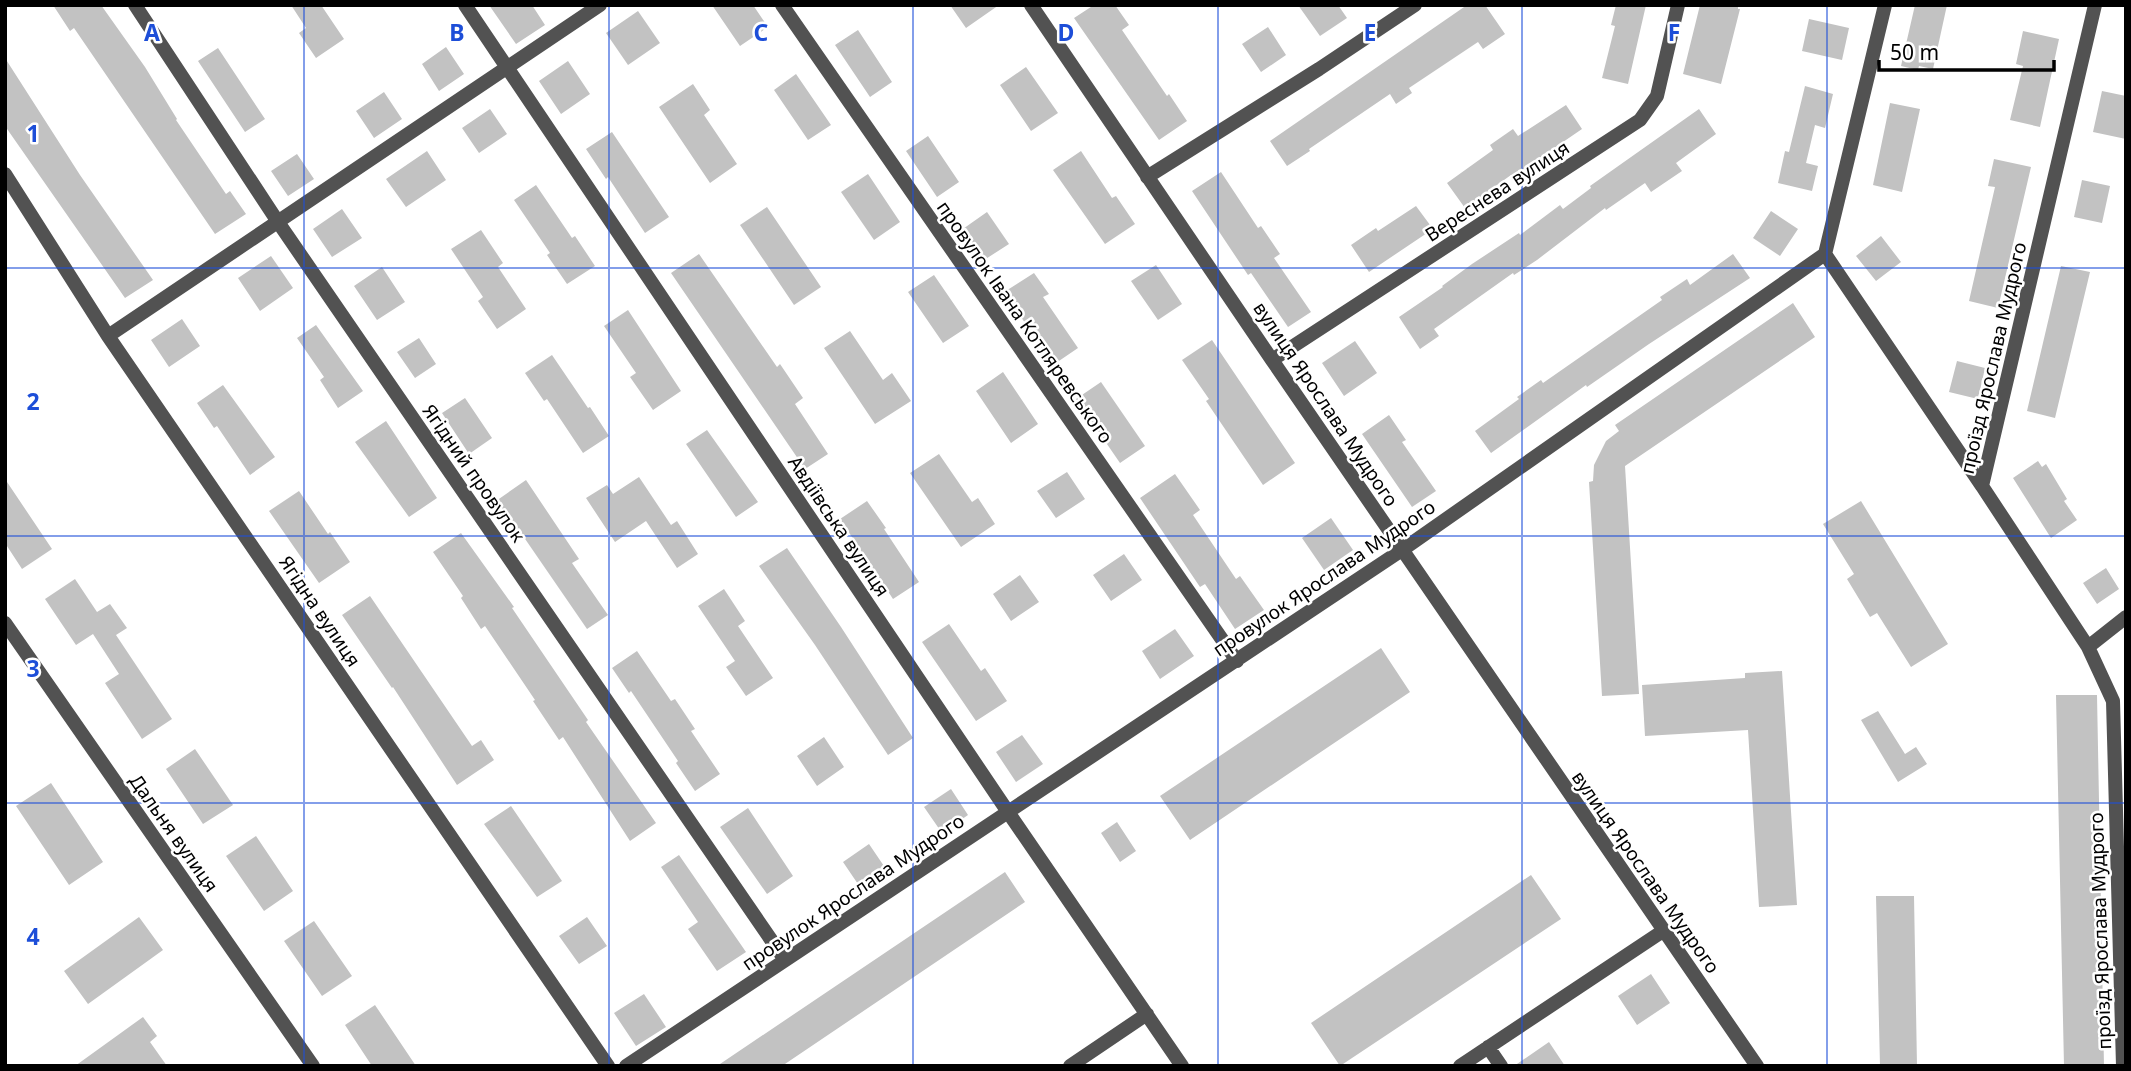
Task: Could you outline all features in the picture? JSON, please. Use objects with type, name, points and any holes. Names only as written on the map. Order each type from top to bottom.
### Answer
[{"type":"street","name":"Ягідний провулок","points":[[135,5],[278,222],[785,960]]},
{"type":"street","name":"Авдіївська вулиця","points":[[465,5],[1182,1066]]},
{"type":"street","points":[[108,336],[600,5]]},
{"type":"street","name":"провулок Івана Котляревського","points":[[782,5],[1237,661]]},
{"type":"street","name":"вулиця Ярослава Мудрого","points":[[1031,5],[1757,1066]]},
{"type":"street","points":[[1147,177],[1415,5]]},
{"type":"street","name":"Вереснева вулиця","points":[[1272,360],[1640,120],[1657,96],[1678,5]]},
{"type":"street","points":[[1885,5],[1825,254],[1982,485]]},
{"type":"street","name":"проїзд Ярослава Мудрого","points":[[2095,5],[1982,485],[2088,647],[2113,701],[2123,1066]]},
{"type":"street","name":"Ягідна вулиця","points":[[5,174],[108,336],[608,1066]]},
{"type":"street","name":"провулок Ярослава Мудрого","points":[[626,1066],[1402,550],[1825,254]]},
{"type":"street","points":[[2088,647],[2126,617]]},
{"type":"street","name":"Дальня вулиця","points":[[5,623],[313,1066]]},
{"type":"street","points":[[1460,1066],[1663,931]]},
{"type":"street","points":[[1070,1066],[1147,1014]]},
{"type":"street","points":[[1488,1047],[1501,1066]]},
{"type":"building","points":[[53,5],[101,5],[145,67],[176,120],[226,194],[230,191],[246,214],[215,234],[74,28],[70,31]]},
{"type":"building","points":[[291,5],[321,5],[344,39],[316,58],[299,33],[306,28]]},
{"type":"building","points":[[489,5],[532,5],[545,25],[516,44]]},
{"type":"building","points":[[712,5],[753,5],[768,27],[740,46]]},
{"type":"building","points":[[950,5],[999,5],[966,28]]},
{"type":"building","points":[[1094,5],[1115,5],[1129,25],[1122,30],[1187,121],[1159,140],[1074,18]]},
{"type":"building","points":[[1298,5],[1338,5],[1347,18],[1320,36]]},
{"type":"building","points":[[1467,5],[1485,5],[1505,34],[1483,49],[1478,42],[1409,88],[1412,93],[1396,104],[1390,94],[1287,166],[1270,141]]},
{"type":"building","points":[[1616,5],[1646,5],[1628,84],[1602,78],[1615,26],[1611,25]]},
{"type":"building","points":[[1700,5],[1738,5],[1740,9],[1721,84],[1683,74]]},
{"type":"building","points":[[1915,5],[1947,5],[1933,69],[1919,66],[1918,70],[1901,66]]},
{"type":"building","points":[[638,11],[660,43],[628,65],[606,33]]},
{"type":"building","points":[[1809,19],[1849,28],[1842,60],[1802,51]]},
{"type":"building","points":[[1268,27],[1286,55],[1261,72],[1242,44]]},
{"type":"building","points":[[858,30],[892,82],[870,97],[835,45]]},
{"type":"building","points":[[2023,31],[2059,39],[2040,127],[2010,120],[2023,66],[2016,64]]},
{"type":"building","points":[[446,47],[464,74],[439,91],[422,64]]},
{"type":"building","points":[[218,48],[265,119],[245,132],[198,61]]},
{"type":"building","points":[[5,58],[80,175],[153,280],[125,298],[5,126]]},
{"type":"building","points":[[568,61],[590,94],[561,114],[539,81]]},
{"type":"building","points":[[1026,67],[1058,113],[1031,131],[1000,85]]},
{"type":"building","points":[[796,74],[831,125],[808,140],[774,90]]},
{"type":"building","points":[[693,84],[710,110],[704,115],[737,164],[710,183],[659,107]]},
{"type":"building","points":[[1805,86],[1833,94],[1825,128],[1815,125],[1806,163],[1818,166],[1812,191],[1778,183],[1785,151],[1789,152]]},
{"type":"building","points":[[2102,91],[2126,96],[2126,139],[2093,132]]},
{"type":"building","points":[[384,92],[402,119],[374,138],[356,111]]},
{"type":"building","points":[[1890,103],[1920,109],[1902,192],[1873,185]]},
{"type":"building","points":[[1566,105],[1582,129],[1465,208],[1447,183],[1493,150],[1490,145],[1513,129],[1518,136]]},
{"type":"building","points":[[490,109],[507,134],[479,153],[462,128]]},
{"type":"building","points":[[1699,109],[1716,134],[1676,163],[1682,171],[1651,192],[1645,183],[1606,210],[1605,208],[1537,260],[1514,275],[1513,273],[1434,329],[1439,336],[1420,349],[1399,317],[1560,205],[1563,209],[1591,188],[1590,186]]},
{"type":"building","points":[[612,132],[669,217],[645,233],[586,149]]},
{"type":"building","points":[[928,136],[959,182],[937,197],[906,151]]},
{"type":"building","points":[[427,151],[446,180],[406,207],[386,179]]},
{"type":"building","points":[[1081,151],[1112,198],[1116,196],[1135,224],[1105,244],[1053,170]]},
{"type":"building","points":[[297,154],[314,179],[288,196],[271,171]]},
{"type":"building","points":[[1994,159],[2031,167],[1998,308],[1969,301],[1995,187],[1988,186]]},
{"type":"building","points":[[1221,172],[1258,228],[1261,226],[1280,254],[1274,258],[1311,312],[1288,327],[1251,273],[1248,275],[1192,191]]},
{"type":"building","points":[[868,174],[900,222],[874,240],[841,192]]},
{"type":"building","points":[[2082,180],[2110,186],[2102,223],[2074,217]]},
{"type":"building","points":[[536,185],[572,238],[575,236],[595,266],[567,284],[547,255],[550,253],[514,200]]},
{"type":"building","points":[[1416,206],[1433,229],[1369,272],[1351,245]]},
{"type":"building","points":[[767,207],[821,287],[794,305],[740,225]]},
{"type":"building","points":[[342,209],[362,238],[332,257],[313,229]]},
{"type":"building","points":[[1771,211],[1798,229],[1780,256],[1753,238]]},
{"type":"building","points":[[987,212],[1009,244],[981,262],[960,231]]},
{"type":"building","points":[[481,230],[503,263],[498,267],[526,309],[497,329],[478,301],[483,297],[451,249]]},
{"type":"building","points":[[1881,236],[1901,262],[1876,281],[1856,256]]},
{"type":"building","points":[[699,254],[777,367],[780,364],[803,398],[795,404],[828,454],[805,469],[671,273]]},
{"type":"building","points":[[1733,254],[1750,278],[1587,387],[1586,385],[1491,453],[1475,431],[1541,380],[1543,383],[1662,300],[1660,297],[1687,279],[1690,285]]},
{"type":"building","points":[[271,256],[293,288],[260,311],[238,278]]},
{"type":"building","points":[[1156,265],[1182,304],[1158,320],[1131,281]]},
{"type":"building","points":[[2061,266],[2090,272],[2055,418],[2027,411]]},
{"type":"building","points":[[382,267],[405,302],[377,320],[354,286]]},
{"type":"building","points":[[1034,273],[1049,294],[1043,297],[1078,348],[1053,365],[1019,314],[1016,316],[1001,294]]},
{"type":"building","points":[[934,275],[969,326],[943,343],[908,292]]},
{"type":"building","points":[[1793,303],[1815,337],[1625,466],[1639,694],[1602,696],[1589,482],[1593,481],[1594,465],[1606,441],[1619,431],[1615,425]]},
{"type":"building","points":[[628,310],[681,391],[653,410],[630,377],[636,373],[604,326]]},
{"type":"building","points":[[182,319],[200,346],[169,367],[151,340]]},
{"type":"building","points":[[316,325],[363,391],[338,408],[320,380],[324,377],[297,338]]},
{"type":"building","points":[[850,331],[883,380],[892,373],[911,401],[875,424],[824,348]]},
{"type":"building","points":[[419,338],[436,364],[415,378],[397,352]]},
{"type":"building","points":[[1212,340],[1295,463],[1263,485],[1206,401],[1209,399],[1182,360]]},
{"type":"building","points":[[1355,341],[1377,373],[1344,396],[1322,363]]},
{"type":"building","points":[[552,355],[609,436],[583,453],[547,399],[544,401],[525,373]]},
{"type":"building","points":[[1957,361],[1985,368],[1978,399],[1949,392]]},
{"type":"building","points":[[1003,372],[1038,424],[1011,443],[976,391]]},
{"type":"building","points":[[1101,382],[1145,446],[1120,463],[1076,399]]},
{"type":"building","points":[[223,385],[275,457],[250,475],[217,426],[214,428],[197,403]]},
{"type":"building","points":[[465,398],[492,438],[469,454],[442,413]]},
{"type":"building","points":[[1389,415],[1406,440],[1402,442],[1436,491],[1412,507],[1362,434]]},
{"type":"building","points":[[386,421],[437,498],[409,517],[355,442]]},
{"type":"building","points":[[707,430],[758,502],[736,517],[686,444]]},
{"type":"building","points":[[939,454],[972,502],[978,498],[995,524],[961,547],[910,473]]},
{"type":"building","points":[[2038,461],[2042,467],[2046,464],[2067,499],[2064,501],[2077,520],[2051,538],[2013,478]]},
{"type":"building","points":[[1067,472],[1085,499],[1056,518],[1037,491]]},
{"type":"building","points":[[1175,474],[1200,510],[1193,515],[1236,579],[1240,576],[1264,610],[1235,629],[1205,584],[1200,587],[1140,498]]},
{"type":"building","points":[[639,477],[671,525],[677,521],[698,554],[677,568],[646,521],[615,542],[586,498],[607,485],[613,494]]},
{"type":"building","points":[[5,479],[52,549],[22,569],[5,543]]},
{"type":"building","points":[[526,480],[579,559],[572,563],[608,615],[587,629],[496,501]]},
{"type":"building","points":[[299,491],[350,562],[319,583],[269,511]]},
{"type":"building","points":[[867,501],[919,582],[893,599],[840,519]]},
{"type":"building","points":[[1861,501],[1948,644],[1911,667],[1877,613],[1870,617],[1847,579],[1854,574],[1823,524]]},
{"type":"building","points":[[1331,518],[1353,550],[1324,570],[1302,538]]},
{"type":"building","points":[[461,533],[514,607],[512,608],[588,720],[586,722],[656,823],[630,841],[563,737],[559,740],[485,626],[481,629],[461,598],[463,596],[433,552]]},
{"type":"building","points":[[787,548],[913,738],[888,755],[759,566]]},
{"type":"building","points":[[1124,554],[1142,580],[1111,601],[1093,575]]},
{"type":"building","points":[[2106,568],[2119,589],[2097,604],[2083,583]]},
{"type":"building","points":[[1020,575],[1039,602],[1011,621],[993,594]]},
{"type":"building","points":[[75,579],[97,612],[110,604],[127,628],[116,635],[172,719],[142,739],[105,683],[119,674],[93,634],[76,645],[45,599]]},
{"type":"building","points":[[724,589],[745,621],[738,626],[773,678],[746,696],[726,667],[735,661],[698,606]]},
{"type":"building","points":[[370,596],[472,746],[481,740],[494,760],[457,785],[342,615]]},
{"type":"building","points":[[949,624],[981,671],[985,668],[1007,701],[976,721],[922,642]]},
{"type":"building","points":[[1175,629],[1194,656],[1160,679],[1142,651]]},
{"type":"building","points":[[1381,648],[1410,692],[1190,840],[1160,796]]},
{"type":"building","points":[[637,651],[671,701],[675,699],[695,729],[691,731],[720,774],[695,791],[631,691],[629,693],[612,668]]},
{"type":"building","points":[[1782,671],[1797,905],[1759,907],[1748,730],[1645,736],[1642,685],[1745,678],[1745,673]]},
{"type":"building","points":[[2056,695],[2097,695],[2104,1066],[2064,1066]]},
{"type":"building","points":[[1878,711],[1905,754],[1916,747],[1927,764],[1898,782],[1861,720]]},
{"type":"building","points":[[1022,735],[1043,764],[1016,782],[996,752]]},
{"type":"building","points":[[824,737],[844,767],[817,786],[797,756]]},
{"type":"building","points":[[195,749],[233,805],[203,824],[166,769]]},
{"type":"building","points":[[51,783],[103,862],[69,885],[16,806]]},
{"type":"building","points":[[951,789],[968,815],[942,833],[924,807]]},
{"type":"building","points":[[511,806],[562,881],[537,897],[484,824]]},
{"type":"building","points":[[748,808],[793,876],[767,894],[720,827]]},
{"type":"building","points":[[1117,822],[1136,851],[1120,862],[1101,833]]},
{"type":"building","points":[[256,836],[293,891],[264,911],[226,856]]},
{"type":"building","points":[[869,844],[888,872],[862,890],[843,862]]},
{"type":"building","points":[[679,855],[746,952],[717,971],[688,929],[698,922],[661,867]]},
{"type":"building","points":[[1005,872],[1025,902],[782,1066],[717,1066]]},
{"type":"building","points":[[1531,875],[1561,919],[1340,1066],[1311,1023]]},
{"type":"building","points":[[1876,896],[1914,896],[1917,1066],[1880,1066]]},
{"type":"building","points":[[139,917],[163,950],[88,1004],[64,971]]},
{"type":"building","points":[[587,917],[607,946],[579,964],[559,936]]},
{"type":"building","points":[[314,921],[352,976],[322,996],[284,941]]},
{"type":"building","points":[[1651,974],[1670,1003],[1637,1025],[1618,996]]},
{"type":"building","points":[[644,994],[666,1027],[636,1046],[614,1013]]},
{"type":"building","points":[[375,1005],[416,1066],[372,1066],[345,1025]]},
{"type":"building","points":[[143,1017],[157,1036],[150,1042],[167,1066],[75,1066]]},
{"type":"building","points":[[1549,1042],[1565,1066],[1514,1066]]}]
